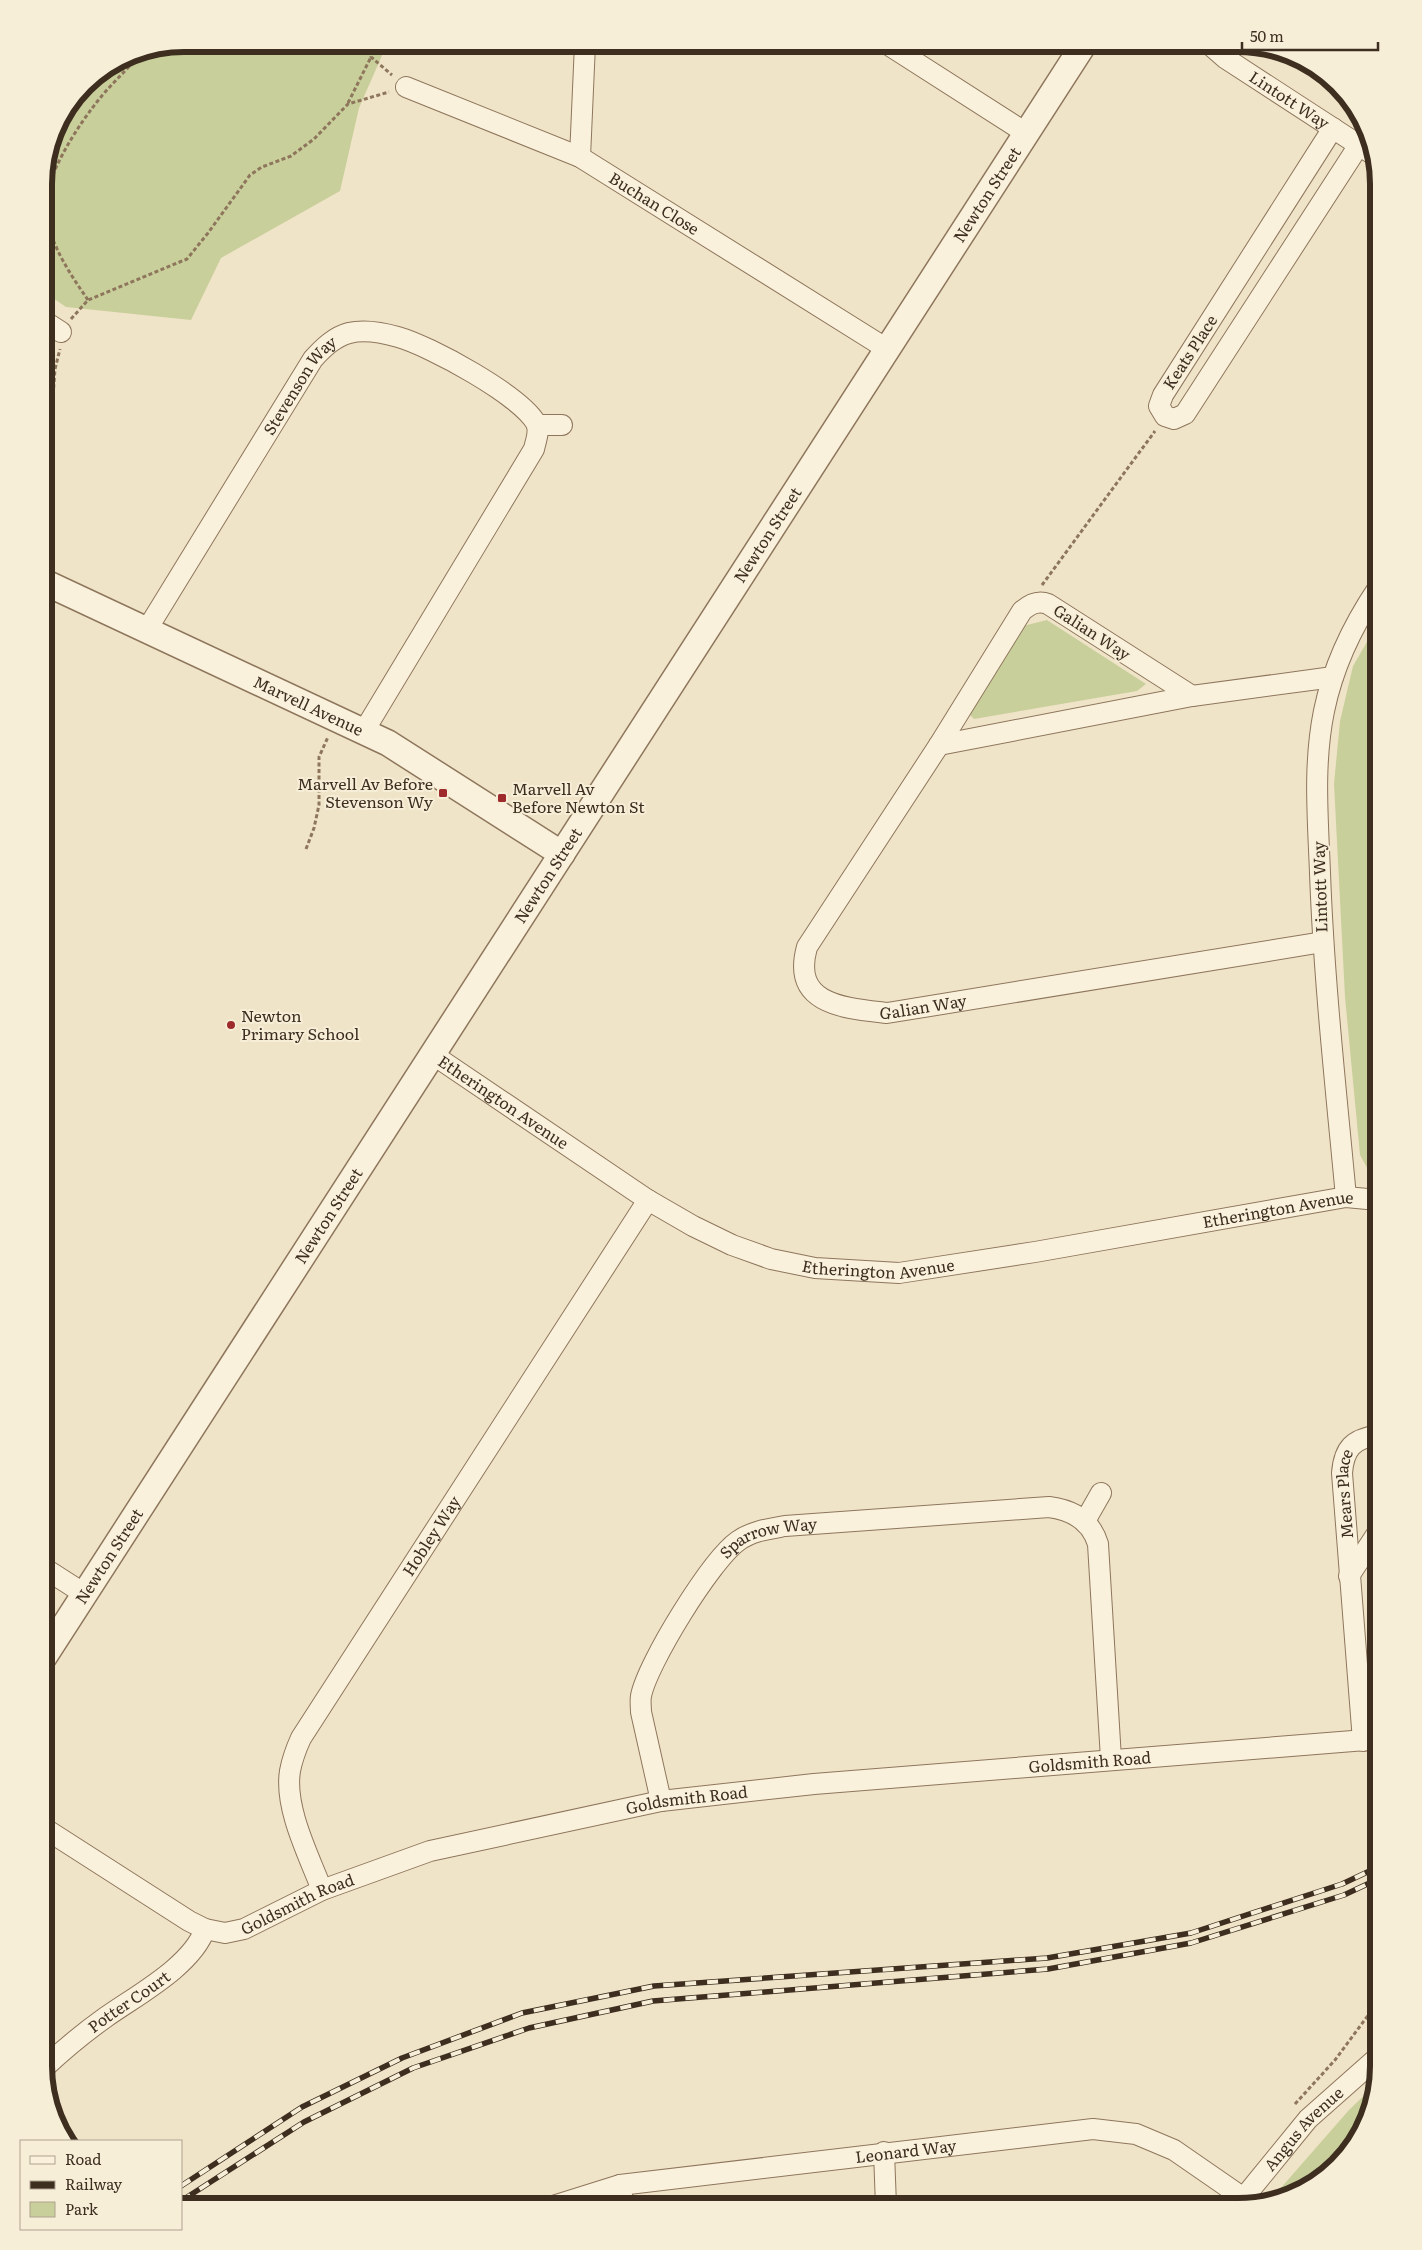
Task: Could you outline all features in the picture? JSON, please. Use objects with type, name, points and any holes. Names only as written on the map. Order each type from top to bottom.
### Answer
[{"type":"street","points":[[580,157],[585,53]]},
{"type":"street","points":[[901,53],[1026,133]]},
{"type":"street","name":"Newton Street","points":[[53,1642],[1078,53]]},
{"type":"street","name":"Lintott Way","points":[[1219,53],[1365,149]]},
{"type":"street","name":"Buchan Close","points":[[406,87],[580,157],[887,349]]},
{"type":"street","name":"Keats Place","points":[[1333,128],[1163,395],[1159,406],[1165,416],[1174,419],[1185,414],[1365,149]]},
{"type":"street","points":[[53,327],[61,332]]},
{"type":"street","name":"Stevenson Way","points":[[146,631],[313,359],[325,346],[338,337],[364,331],[399,337],[431,350],[514,400],[537,425]]},
{"type":"street","points":[[364,731],[534,449],[538,434],[537,425],[562,425]]},
{"type":"street","name":"Marvell Avenue","points":[[53,586],[364,731],[417,760],[562,854]]},
{"type":"street","name":"Galian Way","points":[[1192,696],[1048,604],[1036,602],[1022,611],[939,745],[806,947],[802,965],[809,989],[818,996],[863,1011],[887,1013],[910,1011],[1322,942]]},
{"type":"street","name":"Lintott Way","points":[[1346,1197],[1322,942],[1316,788],[1319,742],[1333,677],[1352,632],[1370,602]]},
{"type":"street","points":[[939,745],[1192,696],[1333,677]]},
{"type":"street","name":"Etherington Avenue","points":[[432,1054],[648,1200],[724,1241],[771,1259],[815,1268],[899,1273],[1044,1251],[1346,1197],[1370,1199]]},
{"type":"street","name":"Hobley Way","points":[[322,1890],[293,1812],[290,1792],[289,1773],[301,1738],[648,1200]]},
{"type":"street","name":"Mears Place","points":[[1370,1437],[1352,1445],[1344,1457],[1342,1473],[1350,1576],[1370,1740]]},
{"type":"street","points":[[1085,1521],[1101,1493]]},
{"type":"street","name":"Sparrow Way","points":[[660,1801],[641,1712],[641,1697],[654,1664],[671,1633],[722,1557],[737,1542],[757,1531],[785,1526],[1049,1507],[1063,1508],[1085,1521],[1094,1532],[1098,1544],[1111,1759]]},
{"type":"street","name":"Mears Place","points":[[1350,1576],[1370,1545]]},
{"type":"street","points":[[53,1573],[84,1592]]},
{"type":"street","name":"Goldsmith Road","points":[[53,1834],[205,1929],[225,1933],[244,1929],[322,1890],[430,1851],[660,1801],[814,1784],[1370,1740]]},
{"type":"street","name":"Potter Court","points":[[53,2061],[104,2019],[170,1972],[196,1945],[205,1929]]},
{"type":"street","name":"Angus Avenue","points":[[1244,2197],[1308,2119],[1370,2064]]},
{"type":"street","name":"Leonard Way","points":[[580,2197],[620,2185],[884,2152],[1093,2129],[1136,2134],[1174,2150],[1235,2198]]},
{"type":"street","points":[[884,2152],[886,2198]]},
{"type":"street","points":[[620,2185],[622,2197]]},
{"type":"path","points":[[53,396],[61,332],[88,300],[187,259],[250,175],[262,167],[291,156],[314,139],[348,104],[372,53]]},
{"type":"path","points":[[371,57],[406,87]]},
{"type":"path","points":[[53,177],[71,140],[100,97],[133,63]]},
{"type":"path","points":[[348,104],[406,87]]},
{"type":"path","points":[[53,242],[88,300]]},
{"type":"path","points":[[1036,602],[1038,589],[1165,416]]},
{"type":"path","points":[[306,849],[314,828],[318,805],[319,758],[330,732]]},
{"type":"path","points":[[1298,2130],[1293,2114],[1294,2105],[1335,2060],[1370,2013]]},
{"type":"green space","points":[[176,53],[383,53],[359,108],[340,191],[221,258],[191,320],[66,307],[53,298],[53,176],[55,159],[66,126],[85,97],[97,85],[126,66],[150,57]]},
{"type":"green space","points":[[1047,620],[1146,684],[1137,691],[974,719],[967,712],[1023,626]]},
{"type":"green space","points":[[1370,637],[1370,1173],[1360,1155],[1345,997],[1334,784],[1340,721],[1353,666]]},
{"type":"green space","points":[[1366,2094],[1352,2132],[1331,2159],[1311,2175],[1278,2192],[1349,2110]]},
{"type":"railway","points":[[182,2185],[302,2107],[402,2058],[522,2013],[654,1986],[1047,1958],[1191,1933],[1342,1884],[1370,1871]]},
{"type":"railway","points":[[187,2197],[304,2122],[413,2068],[529,2028],[653,2001],[1048,1969],[1191,1943],[1344,1895],[1370,1883]]},
{"type":"place","name":"Marvell Av Before Stevenson Wy","points":[[443,793]]},
{"type":"place","name":"Marvell Av Before Newton St","points":[[502,798]]},
{"type":"place","name":"Newton Primary School","points":[[231,1025]]}]
